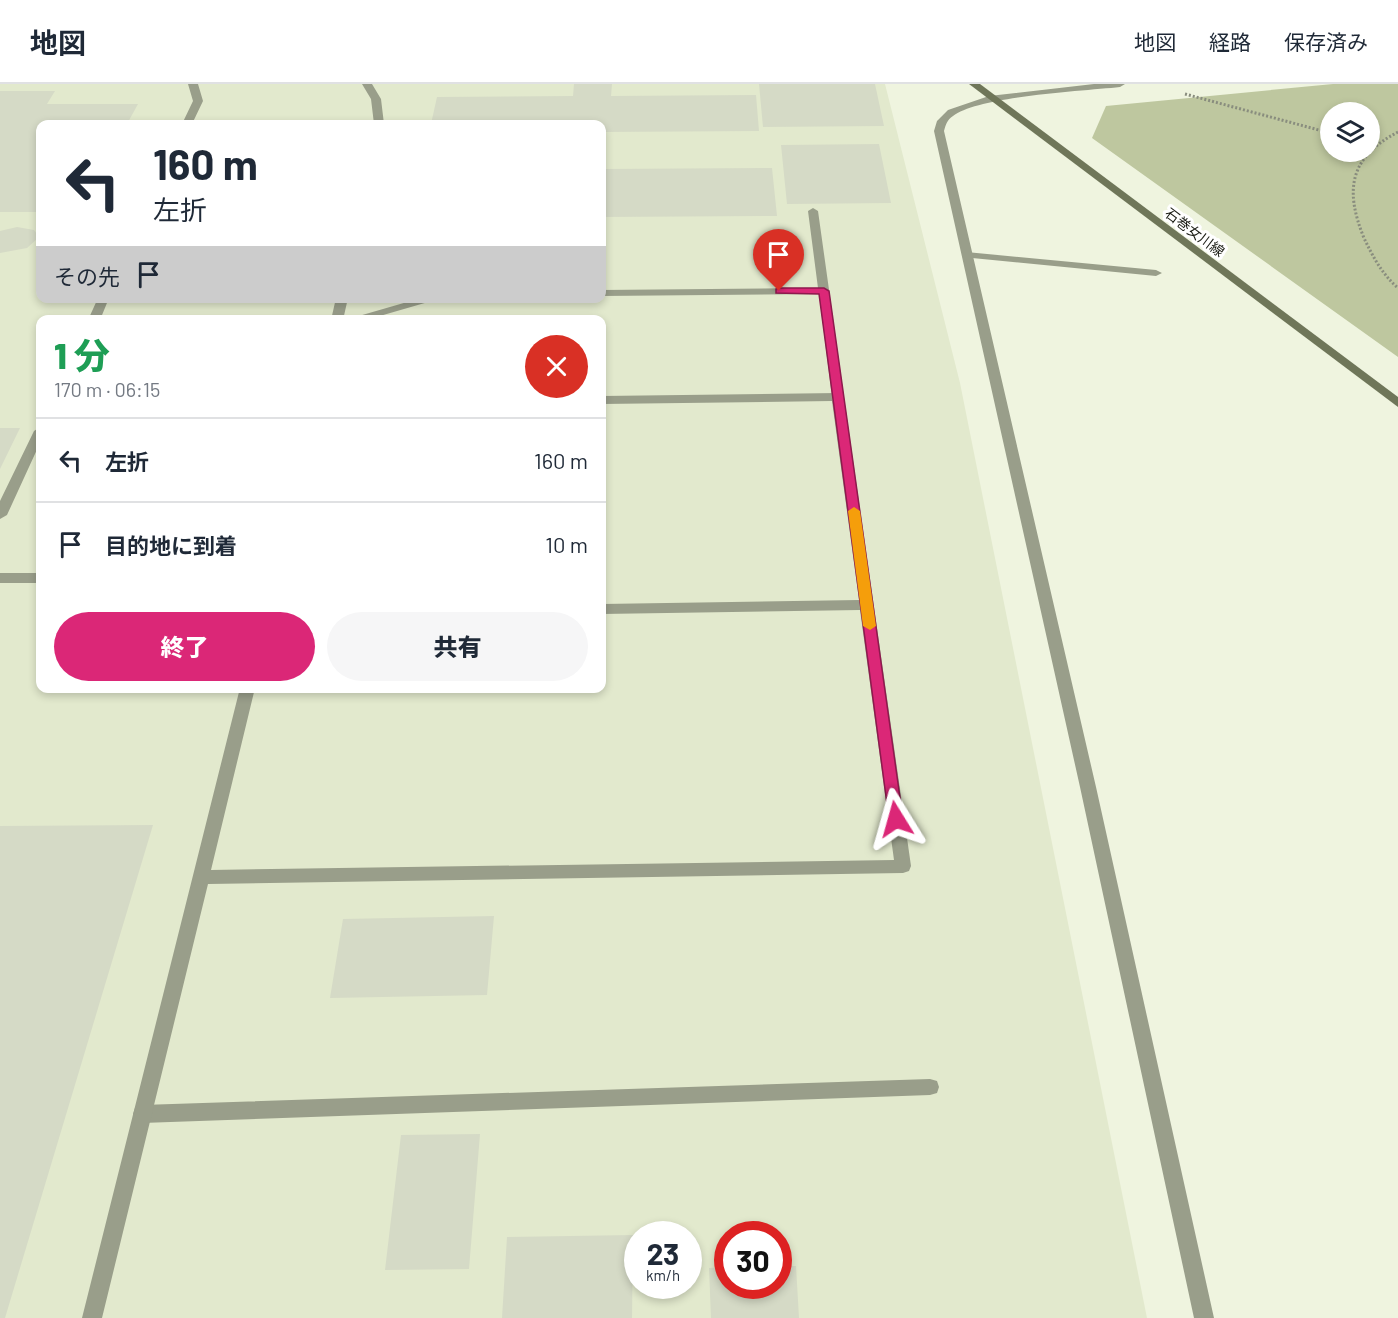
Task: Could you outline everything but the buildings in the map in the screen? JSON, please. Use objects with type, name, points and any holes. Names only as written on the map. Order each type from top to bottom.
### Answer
[{"type":"main road","name":"石巻女川線","points":[[974,84],[1398,403]]},
{"type":"street","points":[[189,120],[198,101],[193,84]]},
{"type":"street","points":[[367,84],[376,99],[379,120]]},
{"type":"street","points":[[1120,84],[992,98],[951,112],[942,121],[939,131],[1088,787],[1204,1318]]},
{"type":"street","points":[[202,877],[903,866],[813,212]]},
{"type":"street","points":[[966,255],[1156,273]]},
{"type":"street","points":[[606,293],[824,291]]},
{"type":"street","points":[[370,315],[417,303]]},
{"type":"street","points":[[606,400],[838,397]]},
{"type":"street","points":[[0,515],[36,439]]},
{"type":"street","points":[[0,578],[36,578]]},
{"type":"street","points":[[606,609],[867,605]]},
{"type":"street","points":[[92,1318],[247,693]]},
{"type":"street","points":[[142,1114],[930,1087]]},
{"type":"path","points":[[1185,94],[1320,130]]},
{"type":"path","points":[[1380,142],[1398,132]]},
{"type":"path","points":[[1363,162],[1357,171],[1352,193],[1355,217],[1387,279],[1398,288]]},
{"type":"shaded area","points":[[0,84],[885,84],[960,383],[1147,1318],[0,1318]]},
{"type":"shaded area","points":[[1333,84],[1398,84],[1398,357],[1092,138],[1106,106]]},
{"type":"slow traffic","points":[[854,511],[870,626]]},
{"type":"route","points":[[779,291],[824,291],[896,819]]}]
